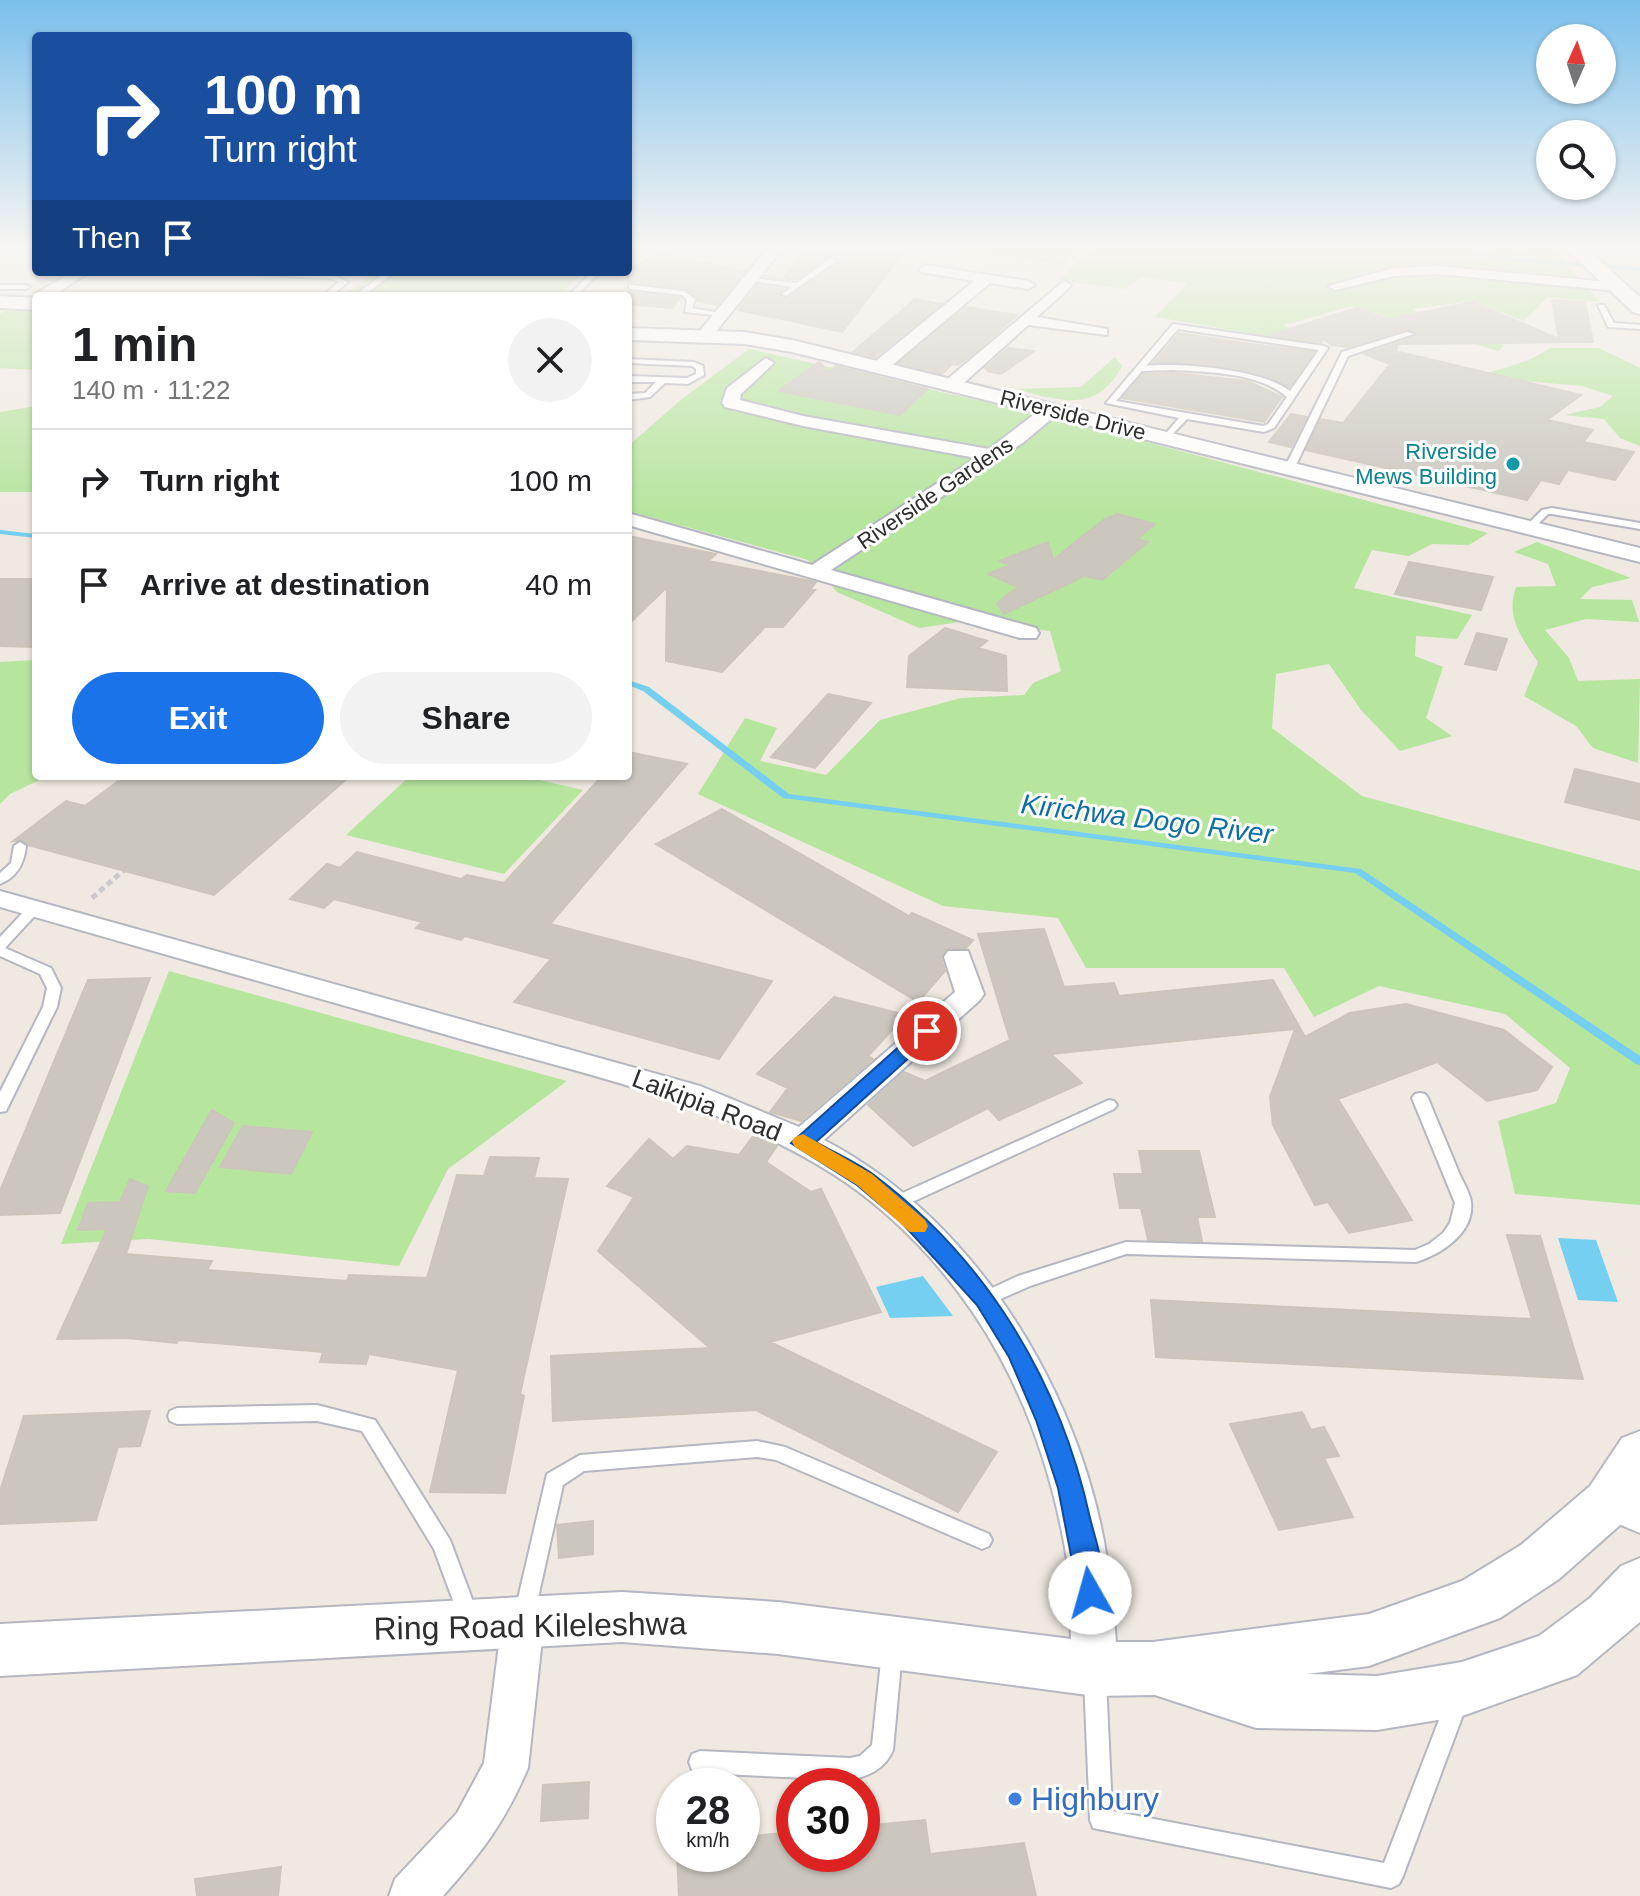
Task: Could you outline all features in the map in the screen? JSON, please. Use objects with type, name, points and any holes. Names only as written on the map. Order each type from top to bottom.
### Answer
[{"type":"main road","points":[[1153,1669],[1369,1640],[1480,1600],[1540,1562],[1633,1478]]},
{"type":"main road","points":[[1153,1669],[1256,1701],[1377,1703],[1462,1689],[1557,1656],[1610,1616],[1640,1583]]},
{"type":"main road","name":"Ring Road Kileleshwa","points":[[0,1650],[622,1617],[778,1628],[1095,1669],[1153,1669]]},
{"type":"street","name":"Riverside Drive","points":[[712,336],[755,339],[1640,555]]},
{"type":"street","points":[[878,368],[916,336]]},
{"type":"street","points":[[950,386],[1006,336]]},
{"type":"street","points":[[766,363],[733,392],[731,403],[803,421],[992,455]]},
{"type":"street","name":"Riverside Gardens","points":[[815,572],[992,455],[1051,410]]},
{"type":"street","name":"Riverside Gardens","points":[[632,520],[1028,633]]},
{"type":"street","name":"Riverside Drive","points":[[1522,527],[1533,535],[1640,564]]},
{"type":"street","name":"Laikipia Road","points":[[0,899],[689,1093],[801,1143],[865,1179],[965,1274],[985,1299],[1019,1354],[1049,1420],[1071,1488],[1088,1568],[1095,1669]]},
{"type":"street","points":[[801,1143],[970,994],[958,957]]},
{"type":"street","points":[[412,1896],[473,1829],[506,1768],[497,1622]]},
{"type":"lane","points":[[1167,336],[1110,403],[1264,429],[1271,426],[1324,348],[1247,336]]},
{"type":"lane","points":[[1289,469],[1345,354],[1402,336]]},
{"type":"lane","points":[[632,361],[694,364],[700,368],[700,375],[688,381],[632,379]]},
{"type":"lane","points":[[1139,369],[1171,367],[1256,380],[1280,385],[1291,396]]},
{"type":"lane","points":[[632,397],[647,395],[662,381]]},
{"type":"lane","points":[[1166,438],[1185,416]]},
{"type":"lane","points":[[1522,527],[1545,512],[1552,511],[1640,526]]},
{"type":"lane","points":[[0,880],[17,864],[20,846]]},
{"type":"lane","points":[[1,1102],[50,1007],[54,988],[53,979],[46,971],[0,948],[35,908]]},
{"type":"lane","points":[[985,1299],[1024,1281],[1126,1248],[1416,1256],[1438,1249],[1461,1220],[1463,1203],[1420,1098]]},
{"type":"lane","points":[[893,1204],[1109,1105]]},
{"type":"lane","points":[[177,1416],[317,1413],[368,1425],[443,1546],[497,1622]]},
{"type":"lane","points":[[497,1622],[554,1480],[580,1463],[757,1449],[778,1453],[982,1540]]},
{"type":"lane","points":[[700,1762],[850,1769],[866,1766],[882,1750],[893,1643]]},
{"type":"lane","points":[[1095,1669],[1101,1820],[1391,1876],[1462,1689]]},
{"type":"path","points":[[70,917],[124,870]]},
{"type":"green space","points":[[0,336],[32,336],[32,370],[0,368]]},
{"type":"green space","points":[[1270,336],[1305,336],[1320,345]]},
{"type":"green space","points":[[1451,336],[1470,336],[1504,345],[1498,351]]},
{"type":"green space","points":[[1551,348],[1599,348],[1640,368],[1640,446],[1620,438],[1604,419],[1564,415],[1600,407],[1613,396],[1582,386],[1524,381],[1507,394],[1485,374],[1529,360]]},
{"type":"green space","points":[[749,349],[1053,417],[1488,533],[1469,545],[1432,544],[1409,556],[1372,550],[1354,588],[1472,615],[1457,639],[1416,636],[1415,656],[1443,667],[1426,718],[1452,736],[1400,751],[1361,710],[1329,664],[1276,674],[1272,728],[1362,796],[1640,871],[1640,1205],[1515,1194],[1498,1121],[1556,1103],[1570,1068],[1505,1014],[1379,986],[1314,1017],[1284,968],[1086,968],[1058,918],[943,906],[698,794],[745,718],[777,728],[760,761],[826,775],[880,720],[961,698],[1024,695],[1033,683],[1061,671],[1050,631],[960,622],[919,628],[837,592],[808,560],[632,512],[632,443],[682,399]]},
{"type":"green space","points":[[1115,357],[1122,366],[1101,392],[1089,398],[1062,400],[1016,389],[1081,387]]},
{"type":"green space","points":[[32,407],[32,492],[0,492],[0,412]]},
{"type":"green space","points":[[1537,542],[1631,578],[1592,587],[1580,599],[1632,600],[1639,622],[1586,619],[1545,630],[1569,658],[1578,681],[1640,679],[1638,763],[1593,748],[1576,726],[1524,696],[1538,662],[1521,636],[1514,618],[1516,587],[1556,586],[1548,564],[1514,552]]},
{"type":"green space","points":[[32,660],[32,780],[40,780],[10,794],[0,804],[0,662]]},
{"type":"green space","points":[[406,780],[539,780],[583,790],[504,874],[346,835]]},
{"type":"green space","points":[[169,971],[567,1081],[448,1169],[399,1266],[148,1239],[61,1244]]},
{"type":"water","points":[[1558,1238],[1596,1240],[1618,1302],[1578,1300]]},
{"type":"water","points":[[923,1276],[953,1316],[890,1318],[876,1287]]},
{"type":"building","points":[[871,336],[901,336],[875,357],[853,352]]},
{"type":"building","points":[[931,336],[993,336],[942,374],[899,363]]},
{"type":"building","points":[[1176,336],[1202,336],[1314,352],[1289,387],[1243,370],[1153,363]]},
{"type":"building","points":[[1281,336],[1382,336],[1348,347],[1332,345],[1323,339],[1321,342]]},
{"type":"building","points":[[1415,336],[1553,336],[1559,339],[1559,336],[1592,336],[1593,342],[1397,344],[1396,357],[1400,352],[1581,395],[1547,420],[1593,430],[1583,442],[1634,452],[1615,480],[1568,470],[1559,484],[1541,480],[1527,500],[1306,450],[1321,419],[1343,423],[1390,364],[1364,354]]},
{"type":"building","points":[[1008,348],[1034,351],[1001,374],[985,368]]},
{"type":"building","points":[[819,362],[829,372],[836,366],[927,389],[900,415],[779,391]]},
{"type":"building","points":[[1172,373],[1247,381],[1282,397],[1264,422],[1122,398],[1143,374]]},
{"type":"building","points":[[1291,414],[1307,417],[1291,447],[1269,442]]},
{"type":"building","points":[[1117,514],[1155,524],[1137,539],[1148,542],[1102,580],[1084,576],[1004,614],[997,603],[1018,587],[988,574],[1010,565],[1000,561],[1048,542],[1053,560],[1103,520]]},
{"type":"building","points":[[632,537],[716,554],[708,561],[816,582],[810,590],[815,590],[783,627],[765,627],[722,672],[666,661],[667,587],[632,621]]},
{"type":"building","points":[[1409,562],[1493,577],[1481,610],[1395,594]]},
{"type":"building","points":[[0,579],[32,579],[32,647],[0,646]]},
{"type":"building","points":[[945,628],[987,641],[978,648],[1006,656],[1007,691],[907,687],[909,656]]},
{"type":"building","points":[[1477,633],[1507,639],[1496,670],[1465,664]]},
{"type":"building","points":[[828,694],[871,703],[815,768],[771,757]]},
{"type":"building","points":[[632,753],[687,764],[550,924],[772,981],[719,1059],[514,1002],[551,959],[465,936],[461,940],[416,928],[422,922],[334,899],[324,908],[290,899],[327,864],[340,868],[357,852],[461,879],[467,875],[504,883],[598,780],[632,780]]},
{"type":"building","points":[[1575,769],[1640,784],[1640,820],[1565,802]]},
{"type":"building","points":[[120,780],[345,780],[214,895],[28,845],[22,840],[13,841],[66,801],[85,806]]},
{"type":"building","points":[[722,809],[909,916],[912,913],[973,940],[966,948],[946,949],[941,958],[945,971],[918,1002],[656,844]]},
{"type":"building","points":[[1044,929],[1064,987],[1114,983],[1119,996],[1273,980],[1305,1037],[1350,1013],[1406,1004],[1504,1030],[1552,1067],[1537,1090],[1487,1101],[1437,1062],[1338,1099],[1412,1220],[1349,1233],[1328,1202],[1315,1205],[1273,1125],[1270,1097],[1295,1029],[1051,1054],[1082,1083],[999,1120],[988,1108],[913,1146],[868,1105],[904,1072],[925,1081],[1010,1040],[978,934]]},
{"type":"building","points":[[150,978],[60,1213],[0,1215],[0,1191],[88,980]]},
{"type":"building","points":[[834,997],[906,1015],[868,1056],[873,1059],[801,1121],[770,1112],[788,1088],[757,1074]]},
{"type":"building","points":[[212,1110],[234,1123],[195,1193],[166,1191]]},
{"type":"building","points":[[243,1126],[312,1132],[291,1174],[220,1167]]},
{"type":"building","points":[[754,1135],[777,1146],[766,1162],[811,1192],[821,1189],[881,1312],[770,1342],[997,1452],[958,1512],[756,1410],[553,1421],[551,1356],[710,1348],[598,1251],[634,1197],[607,1186],[649,1139],[673,1159],[687,1146],[739,1155]]},
{"type":"building","points":[[1139,1151],[1199,1151],[1215,1217],[1197,1217],[1202,1241],[1148,1240],[1141,1208],[1120,1208],[1114,1174],[1143,1174]]},
{"type":"building","points":[[490,1157],[539,1158],[534,1178],[568,1179],[520,1394],[524,1396],[505,1493],[430,1492],[458,1370],[369,1354],[366,1364],[320,1362],[323,1352],[178,1340],[177,1343],[127,1338],[57,1339],[107,1229],[78,1230],[88,1203],[120,1202],[130,1179],[148,1186],[126,1254],[212,1261],[207,1270],[347,1281],[349,1275],[427,1278],[457,1175],[484,1176]]},
{"type":"building","points":[[1507,1235],[1540,1236],[1583,1379],[1156,1357],[1151,1300],[1532,1319]]},
{"type":"building","points":[[150,1411],[140,1446],[118,1447],[96,1520],[0,1524],[0,1491],[24,1416]]},
{"type":"building","points":[[1302,1412],[1311,1430],[1324,1427],[1339,1456],[1324,1458],[1353,1517],[1279,1530],[1230,1424]]},
{"type":"building","points":[[593,1521],[593,1554],[559,1558],[557,1525]]},
{"type":"building","points":[[589,1782],[588,1818],[541,1821],[543,1785]]},
{"type":"building","points":[[925,1820],[930,1854],[1024,1843],[1036,1896],[679,1896],[678,1872],[760,1872],[760,1835],[776,1834],[776,1872],[880,1872],[880,1824]]},
{"type":"building","points":[[281,1867],[278,1896],[197,1896],[195,1879]]},
{"type":"waterway","name":"Kirichwa Dogo River","points":[[0,532],[32,536]]},
{"type":"waterway","name":"Kirichwa Dogo River","points":[[632,684],[646,689],[786,796],[1358,871],[1640,1061]]},
{"type":"slow traffic","points":[[803,1142],[865,1179],[918,1226]]},
{"type":"place","name":"Riverside Mews Building","points":[[1513,464]]},
{"type":"place","name":"Highbury","points":[[1015,1799]]},
{"type":"route","points":[[927,1031],[801,1143],[865,1179],[965,1274],[985,1299],[1019,1354],[1049,1420],[1071,1488],[1088,1568],[1090,1593]]}]
